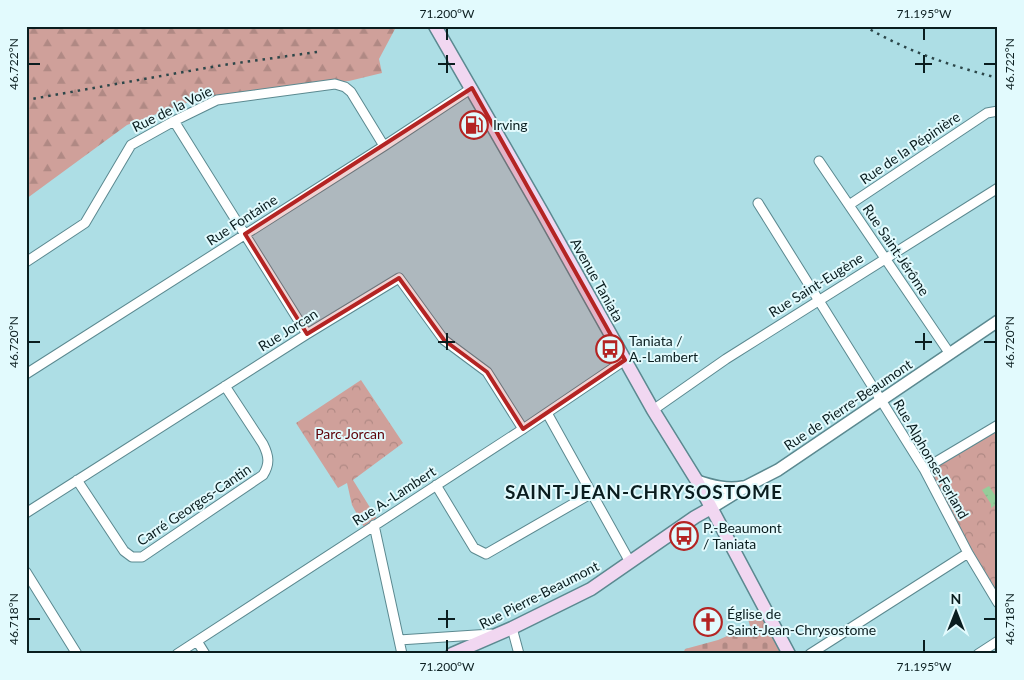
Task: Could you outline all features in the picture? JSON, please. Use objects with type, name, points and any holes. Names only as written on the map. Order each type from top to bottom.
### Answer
[{"type":"main road","name":"Avenue Taniata","points":[[435,26],[472,88],[653,410],[697,481],[789,654]]},
{"type":"main road","name":"Rue Pierre-Beaumont","points":[[452,654],[512,628],[591,589],[695,517],[712,508]]},
{"type":"street","name":"Rue de la Voie","points":[[26,262],[86,223],[131,145],[217,100],[335,84],[345,87],[351,92],[384,146]]},
{"type":"street","name":"Rue Fontaine","points":[[26,374],[472,88]]},
{"type":"street","name":"Rue de la Pépinière","points":[[849,205],[987,113],[998,111]]},
{"type":"street","points":[[174,121],[307,334]]},
{"type":"street","name":"Rue Saint-Jérôme","points":[[819,161],[950,354]]},
{"type":"street","name":"Rue Saint-Eugène","points":[[653,410],[726,359],[998,188]]},
{"type":"street","name":"Rue Alphonse-Ferland","points":[[758,203],[924,469],[968,553],[998,604]]},
{"type":"street","name":"Rue Jorcan","points":[[26,513],[307,334],[399,278],[444,340],[487,372],[523,429]]},
{"type":"street","name":"Rue de Pierre-Beaumont","points":[[712,508],[745,487],[778,470],[998,321]]},
{"type":"street","name":"Rue A.-Lambert","points":[[176,654],[523,429],[625,360]]},
{"type":"street","name":"Carré Georges-Cantin","points":[[77,480],[124,551],[132,557],[142,557],[263,475],[269,465],[263,444],[225,386]]},
{"type":"street","points":[[547,413],[630,562]]},
{"type":"street","points":[[924,469],[998,425]]},
{"type":"street","points":[[697,481],[732,489],[745,487]]},
{"type":"street","points":[[436,485],[474,548],[486,554],[592,493]]},
{"type":"street","points":[[374,525],[402,654]]},
{"type":"street","points":[[810,654],[968,553]]},
{"type":"street","points":[[26,572],[77,654]]},
{"type":"street","points":[[512,628],[519,654]]},
{"type":"street","points":[[399,640],[497,634]]},
{"type":"street","points":[[196,641],[205,654]]},
{"type":"street","points":[[978,654],[998,642]]},
{"type":"highlighted area","points":[[472,88],[625,360],[523,429],[487,372],[444,340],[399,278],[307,334],[245,234]]},
{"type":"green space","points":[[26,26],[393,26],[395,29],[379,59],[382,73],[349,81],[232,95],[205,96],[127,125],[26,199]]},
{"type":"green space","name":"Parc Jorcan","points":[[361,380],[403,443],[353,480],[379,522],[366,531],[352,505],[347,483],[338,488],[296,423]]},
{"type":"green space","points":[[998,425],[998,603],[924,469]]},
{"type":"green space","points":[[998,550],[998,576],[985,556]]},
{"type":"green space","points":[[760,614],[782,654],[683,654],[685,649],[718,640],[750,626],[748,619]]},
{"type":"water","points":[[989,486],[998,500],[998,503],[991,508],[991,504],[982,490]]},
{"type":"railway","points":[[864,26],[929,57],[998,78]]},
{"type":"railway","points":[[26,100],[223,65],[317,52]]},
{"type":"place","name":"Irving","points":[[474,125]]},
{"type":"place","name":"Taniata / A.-Lambert","points":[[610,349]]},
{"type":"place","name":"P.-Beaumont / Taniata","points":[[684,536]]},
{"type":"place","name":"Église de Saint-Jean-Chrysostome","points":[[708,622]]},
{"type":"district","name":"SAINT-JEAN-CHRYSOSTOME","points":[[644,492]]}]
